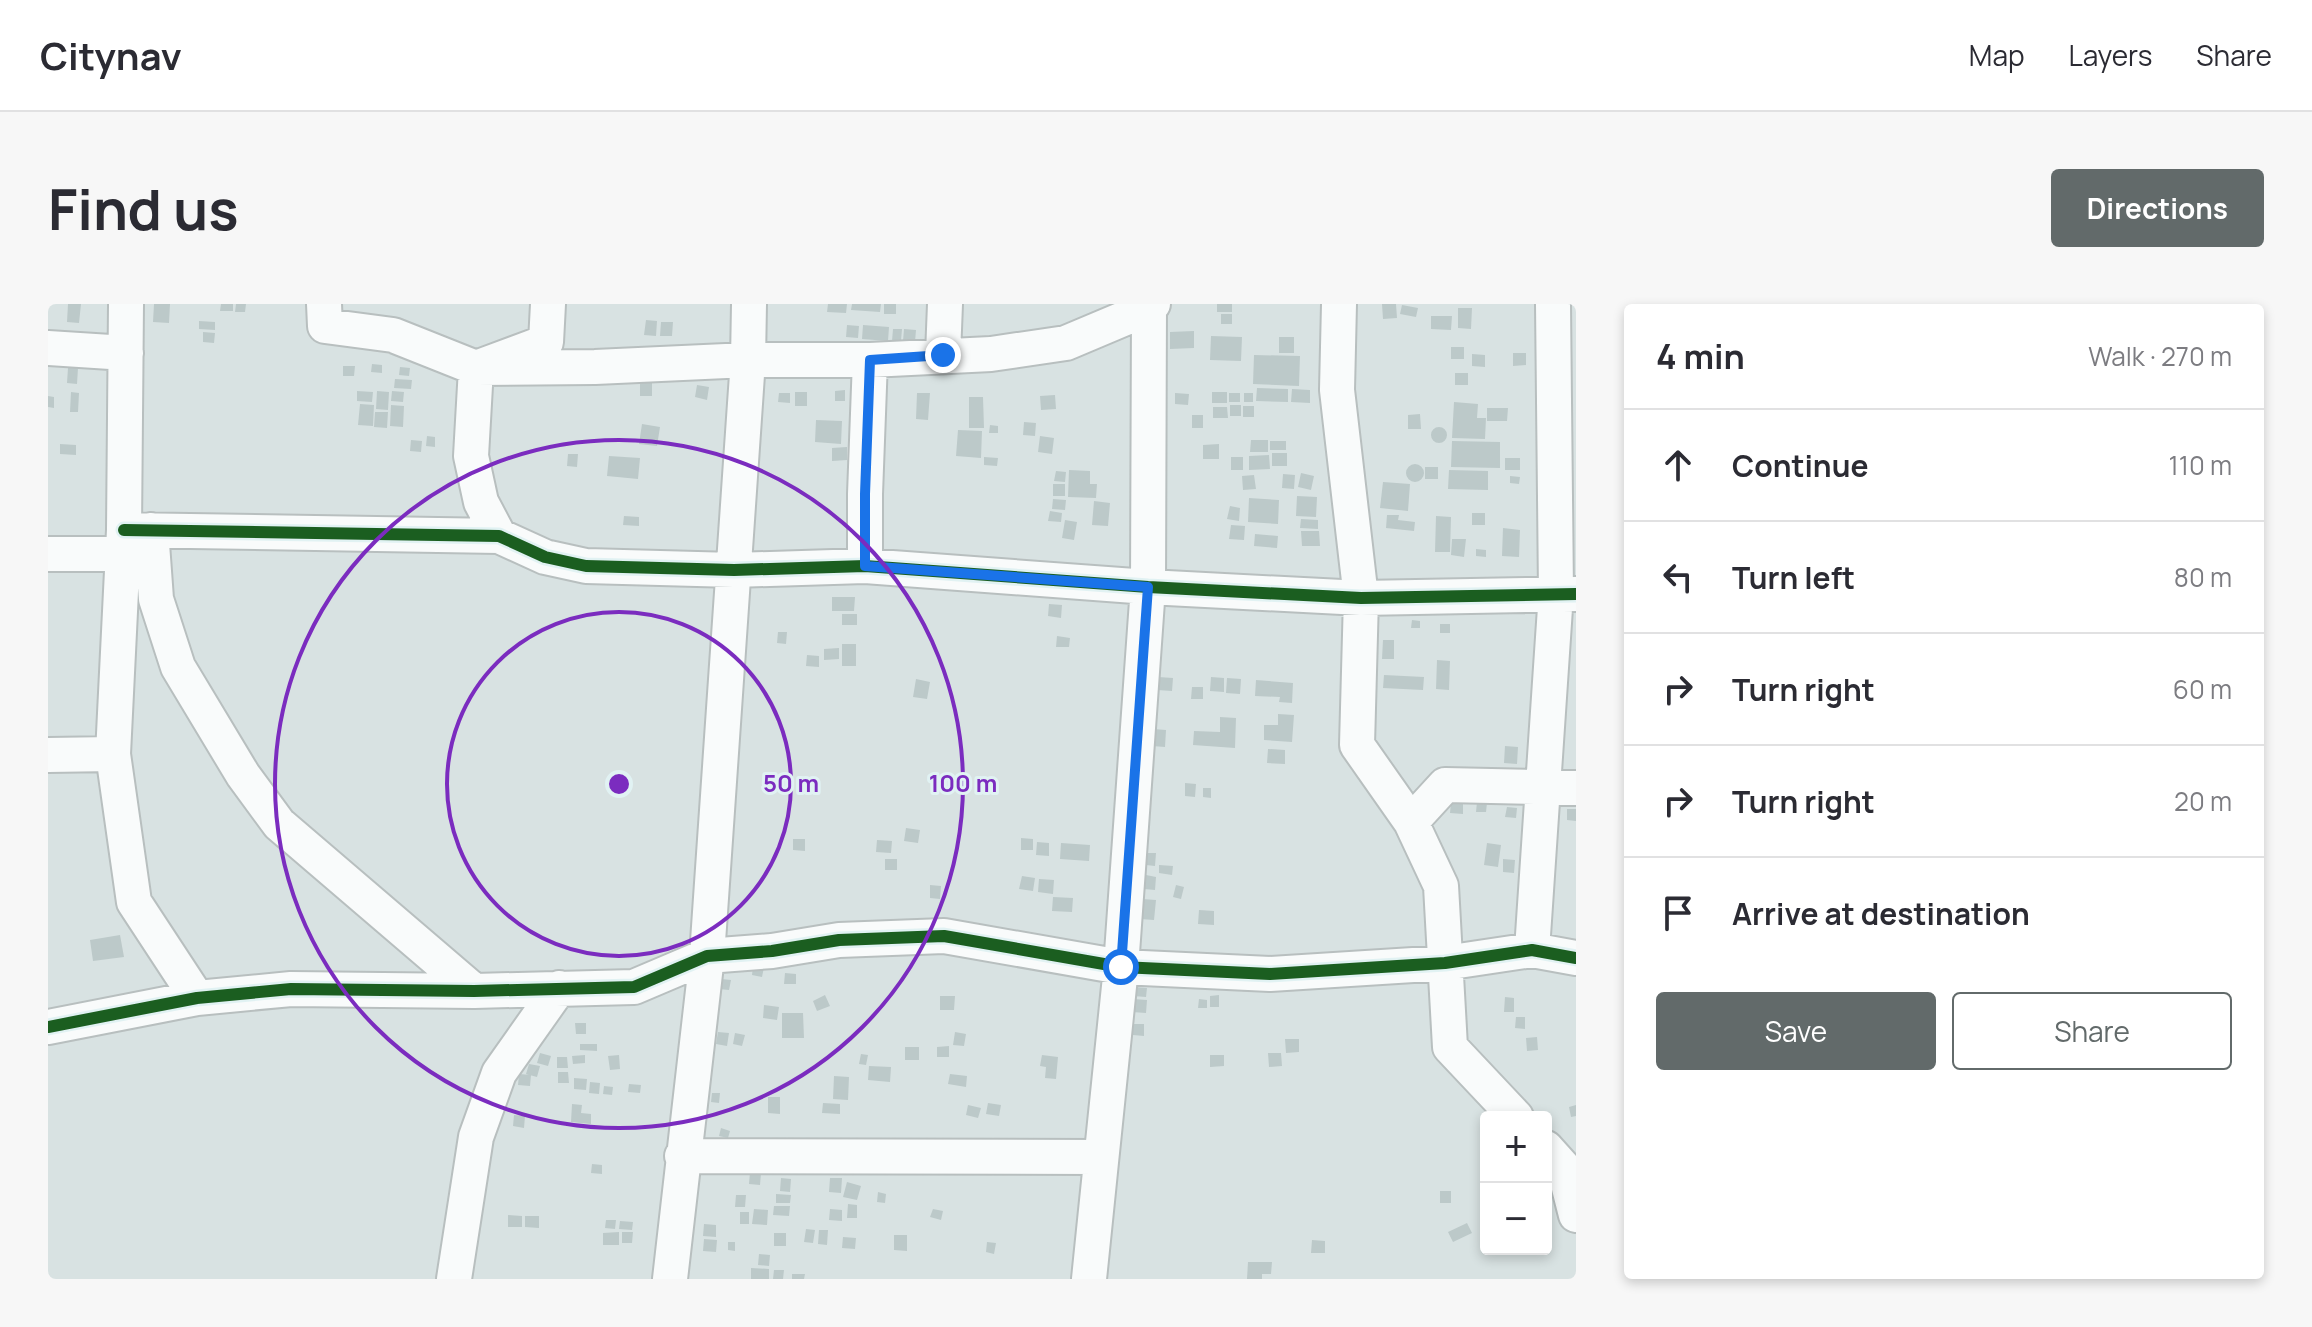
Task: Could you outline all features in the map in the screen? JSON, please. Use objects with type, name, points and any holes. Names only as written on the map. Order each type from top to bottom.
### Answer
[{"type":"street","points":[[126,304],[132,538],[113,754],[134,902],[197,998]]},
{"type":"street","points":[[324,304],[325,326],[393,335],[476,368],[595,367],[748,360],[870,360],[991,354],[1066,343],[1151,306],[1148,587],[1121,967],[1089,1279]]},
{"type":"street","points":[[476,368],[546,342],[548,304]]},
{"type":"street","points":[[670,1279],[707,956],[748,360],[749,304]]},
{"type":"street","points":[[943,355],[945,304]]},
{"type":"street","points":[[1339,304],[1337,390],[1361,598],[1357,745],[1411,822],[1441,886],[1450,1047],[1510,1111]]},
{"type":"street","points":[[1532,950],[1559,787],[1566,593],[1565,374],[1553,304]]},
{"type":"street","points":[[48,348],[126,353]]},
{"type":"street","points":[[865,566],[870,360]]},
{"type":"street","points":[[476,368],[471,456],[481,502],[499,536]]},
{"type":"street","points":[[48,554],[132,538],[499,536],[545,557],[586,566],[734,570],[865,566],[1148,587],[1361,598],[1566,593]]},
{"type":"street","points":[[132,538],[178,667],[243,775],[279,824],[474,991]]},
{"type":"street","points":[[48,755],[113,754]]},
{"type":"street","points":[[1411,822],[1445,785],[1559,787]]},
{"type":"street","points":[[48,1027],[197,998],[291,989],[474,991],[634,987],[707,956],[772,951],[839,940],[944,936],[1121,967],[1270,974],[1445,963],[1532,950],[1576,958]]},
{"type":"street","points":[[454,1279],[476,1137],[499,1073],[559,988]]},
{"type":"street","points":[[1552,1155],[1564,1168],[1576,1215]]},
{"type":"street","points":[[682,1156],[1100,1157]]},
{"type":"building","points":[[68,304],[81,304],[79,323],[67,322]]},
{"type":"building","points":[[154,304],[170,304],[169,323],[153,322]]},
{"type":"building","points":[[221,304],[233,304],[233,311],[220,311]]},
{"type":"building","points":[[236,304],[246,304],[245,312],[235,312]]},
{"type":"building","points":[[828,304],[847,304],[846,313],[827,312]]},
{"type":"building","points":[[852,304],[881,304],[880,312],[851,310]]},
{"type":"building","points":[[884,304],[896,304],[896,314],[884,314]]},
{"type":"building","points":[[1217,304],[1232,304],[1232,312],[1217,312]]},
{"type":"building","points":[[1382,304],[1396,304],[1397,318],[1383,319]]},
{"type":"building","points":[[1402,305],[1418,308],[1416,317],[1400,314]]},
{"type":"building","points":[[1458,308],[1472,308],[1471,329],[1458,328]]},
{"type":"building","points":[[1221,314],[1232,314],[1232,324],[1221,324]]},
{"type":"building","points":[[1431,316],[1452,316],[1451,330],[1431,329]]},
{"type":"building","points":[[646,320],[657,321],[656,336],[644,335]]},
{"type":"building","points":[[199,321],[215,322],[215,330],[199,329]]},
{"type":"building","points":[[661,322],[673,322],[672,336],[660,336]]},
{"type":"building","points":[[847,325],[859,326],[858,338],[846,337]]},
{"type":"building","points":[[863,325],[889,327],[888,341],[862,339]]},
{"type":"building","points":[[893,329],[902,329],[901,341],[892,341]]},
{"type":"building","points":[[904,329],[916,330],[915,342],[903,341]]},
{"type":"building","points":[[1194,331],[1194,348],[1170,349],[1170,332]]},
{"type":"building","points":[[203,332],[215,333],[214,343],[203,342]]},
{"type":"building","points":[[1211,336],[1242,337],[1241,361],[1210,360]]},
{"type":"building","points":[[1279,337],[1294,337],[1294,353],[1279,353]]},
{"type":"building","points":[[1451,347],[1464,347],[1464,359],[1451,359]]},
{"type":"building","points":[[1513,353],[1526,353],[1526,365],[1513,366]]},
{"type":"building","points":[[1472,354],[1485,355],[1485,367],[1472,366]]},
{"type":"building","points":[[1254,355],[1300,356],[1299,386],[1253,384]]},
{"type":"building","points":[[372,364],[382,365],[382,373],[371,372]]},
{"type":"building","points":[[343,366],[355,366],[354,376],[343,376]]},
{"type":"building","points":[[400,367],[410,368],[409,376],[399,375]]},
{"type":"building","points":[[68,368],[78,368],[77,384],[67,383]]},
{"type":"building","points":[[1455,373],[1468,373],[1468,385],[1455,385]]},
{"type":"building","points":[[395,379],[412,380],[411,389],[394,388]]},
{"type":"building","points":[[640,382],[652,383],[652,396],[640,396]]},
{"type":"building","points":[[697,385],[709,387],[707,400],[695,397]]},
{"type":"building","points":[[1257,388],[1288,389],[1288,402],[1256,401]]},
{"type":"building","points":[[1292,389],[1310,390],[1310,403],[1291,402]]},
{"type":"building","points":[[845,390],[845,401],[835,401],[835,391]]},
{"type":"building","points":[[357,391],[373,392],[372,402],[357,401]]},
{"type":"building","points":[[377,391],[389,392],[388,410],[376,409]]},
{"type":"building","points":[[392,391],[404,392],[403,402],[391,401]]},
{"type":"building","points":[[71,392],[79,393],[78,412],[70,412]]},
{"type":"building","points":[[795,392],[807,392],[807,406],[795,406]]},
{"type":"building","points":[[1212,392],[1227,392],[1227,403],[1212,403]]},
{"type":"building","points":[[779,393],[790,393],[790,403],[778,402]]},
{"type":"building","points":[[917,393],[930,393],[928,420],[916,419]]},
{"type":"building","points":[[1175,393],[1189,394],[1188,405],[1175,404]]},
{"type":"building","points":[[1229,393],[1240,393],[1240,402],[1229,402]]},
{"type":"building","points":[[1244,393],[1253,393],[1253,402],[1244,402]]},
{"type":"building","points":[[1055,395],[1056,409],[1041,410],[1040,396]]},
{"type":"building","points":[[48,396],[54,397],[54,408],[48,407]]},
{"type":"building","points":[[969,397],[983,397],[984,428],[969,428]]},
{"type":"building","points":[[1454,402],[1478,404],[1477,418],[1486,418],[1485,439],[1452,438]]},
{"type":"building","points":[[360,404],[374,405],[373,426],[358,425]]},
{"type":"building","points":[[391,405],[404,406],[403,427],[390,426]]},
{"type":"building","points":[[1230,405],[1241,405],[1241,416],[1230,416]]},
{"type":"building","points":[[1243,406],[1254,406],[1254,417],[1243,417]]},
{"type":"building","points":[[1213,407],[1227,407],[1228,418],[1213,418]]},
{"type":"building","points":[[1487,408],[1508,408],[1507,421],[1487,421]]},
{"type":"building","points":[[375,412],[388,412],[387,428],[374,427]]},
{"type":"building","points":[[1420,414],[1421,429],[1408,429],[1408,415]]},
{"type":"building","points":[[1192,415],[1203,415],[1203,428],[1192,428]]},
{"type":"building","points":[[816,420],[842,421],[841,444],[815,442]]},
{"type":"building","points":[[1024,422],[1036,423],[1035,436],[1023,435]]},
{"type":"building","points":[[642,424],[660,427],[657,446],[639,444]]},
{"type":"building","points":[[990,425],[998,426],[998,433],[989,433]]},
{"type":"building","points":[[1436,427],[1442,427],[1447,435],[1445,441],[1436,443],[1431,438],[1431,432]]},
{"type":"building","points":[[958,430],[982,431],[981,458],[956,456]]},
{"type":"building","points":[[427,436],[435,437],[435,447],[426,446]]},
{"type":"building","points":[[1040,436],[1054,438],[1052,454],[1038,452]]},
{"type":"building","points":[[411,440],[422,441],[421,452],[410,451]]},
{"type":"building","points":[[1251,440],[1268,440],[1268,452],[1250,452]]},
{"type":"building","points":[[1270,441],[1286,441],[1286,450],[1270,450]]},
{"type":"building","points":[[1452,441],[1500,442],[1500,468],[1451,467]]},
{"type":"building","points":[[60,444],[76,445],[76,455],[60,454]]},
{"type":"building","points":[[1219,444],[1219,459],[1203,459],[1203,445]]},
{"type":"building","points":[[847,447],[847,460],[832,461],[832,448]]},
{"type":"building","points":[[1272,453],[1287,453],[1287,466],[1272,466]]},
{"type":"building","points":[[568,454],[578,454],[577,467],[567,466]]},
{"type":"building","points":[[1269,455],[1270,469],[1249,470],[1249,456]]},
{"type":"building","points":[[609,456],[640,458],[638,479],[607,476]]},
{"type":"building","points":[[984,457],[998,458],[997,466],[984,465]]},
{"type":"building","points":[[1231,457],[1243,457],[1243,470],[1231,470]]},
{"type":"building","points":[[1505,458],[1520,458],[1520,470],[1505,470]]},
{"type":"building","points":[[1415,464],[1424,473],[1415,482],[1406,473]]},
{"type":"building","points":[[1425,467],[1438,467],[1438,479],[1425,479]]},
{"type":"building","points":[[1069,470],[1090,471],[1090,484],[1097,484],[1096,498],[1068,497]]},
{"type":"building","points":[[1449,470],[1488,471],[1488,490],[1448,489]]},
{"type":"building","points":[[1056,471],[1066,472],[1065,482],[1054,481]]},
{"type":"building","points":[[1301,473],[1314,476],[1311,490],[1298,487]]},
{"type":"building","points":[[1283,474],[1295,475],[1294,489],[1282,488]]},
{"type":"building","points":[[1254,475],[1256,489],[1243,490],[1242,476]]},
{"type":"building","points":[[1510,476],[1520,477],[1519,484],[1510,483]]},
{"type":"building","points":[[1383,482],[1410,484],[1408,511],[1380,508]]},
{"type":"building","points":[[1053,484],[1065,484],[1065,496],[1053,496]]},
{"type":"building","points":[[1297,496],[1317,497],[1316,517],[1296,516]]},
{"type":"building","points":[[1249,498],[1279,500],[1278,524],[1248,522]]},
{"type":"building","points":[[1053,499],[1066,500],[1065,510],[1052,509]]},
{"type":"building","points":[[1094,501],[1110,503],[1108,526],[1092,525]]},
{"type":"building","points":[[1230,506],[1240,508],[1239,521],[1227,519]]},
{"type":"building","points":[[1050,511],[1062,513],[1061,522],[1048,521]]},
{"type":"building","points":[[1472,513],[1485,513],[1485,525],[1472,525]]},
{"type":"building","points":[[1387,515],[1399,515],[1398,520],[1415,522],[1414,531],[1386,528]]},
{"type":"building","points":[[624,516],[639,517],[639,526],[623,525]]},
{"type":"building","points":[[1436,516],[1451,517],[1450,552],[1435,552]]},
{"type":"building","points":[[1301,519],[1318,520],[1318,529],[1300,528]]},
{"type":"building","points":[[1065,520],[1077,522],[1074,540],[1062,538]]},
{"type":"building","points":[[1231,525],[1245,526],[1244,540],[1229,539]]},
{"type":"building","points":[[1503,528],[1520,530],[1519,557],[1502,556]]},
{"type":"building","points":[[1301,531],[1319,531],[1320,546],[1302,546]]},
{"type":"building","points":[[1255,534],[1278,536],[1277,548],[1254,546]]},
{"type":"building","points":[[1452,539],[1466,539],[1464,557],[1451,555]]},
{"type":"building","points":[[1476,549],[1486,550],[1486,557],[1476,556]]},
{"type":"building","points":[[832,597],[855,597],[854,611],[832,611]]},
{"type":"building","points":[[1049,604],[1062,605],[1061,618],[1048,616]]},
{"type":"building","points":[[842,614],[857,614],[857,625],[842,625]]},
{"type":"building","points":[[1412,620],[1420,621],[1420,628],[1411,628]]},
{"type":"building","points":[[1440,624],[1450,624],[1450,633],[1440,633]]},
{"type":"building","points":[[778,632],[787,632],[786,644],[777,643]]},
{"type":"building","points":[[1057,636],[1070,638],[1069,647],[1056,647]]},
{"type":"building","points":[[1383,640],[1394,640],[1394,659],[1382,659]]},
{"type":"building","points":[[842,644],[856,644],[856,666],[842,666]]},
{"type":"building","points":[[839,648],[839,659],[824,660],[824,649]]},
{"type":"building","points":[[807,655],[819,656],[819,667],[806,666]]},
{"type":"building","points":[[1437,660],[1450,661],[1449,690],[1436,689]]},
{"type":"building","points":[[1384,675],[1424,677],[1423,690],[1383,688]]},
{"type":"building","points":[[1158,677],[1173,678],[1172,691],[1157,690]]},
{"type":"building","points":[[1211,677],[1224,678],[1224,692],[1210,691]]},
{"type":"building","points":[[1227,678],[1241,679],[1240,694],[1226,693]]},
{"type":"building","points":[[916,679],[930,682],[927,699],[913,697]]},
{"type":"building","points":[[1256,680],[1293,683],[1292,703],[1279,702],[1280,697],[1255,696]]},
{"type":"building","points":[[1192,687],[1203,687],[1203,699],[1191,699]]},
{"type":"building","points":[[1278,714],[1294,715],[1292,742],[1264,740],[1264,725],[1278,725]]},
{"type":"building","points":[[1220,717],[1236,718],[1235,748],[1193,745],[1194,731],[1220,732]]},
{"type":"building","points":[[1153,729],[1166,730],[1165,747],[1152,746]]},
{"type":"building","points":[[1505,746],[1518,747],[1517,764],[1504,763]]},
{"type":"building","points":[[1268,749],[1285,750],[1285,764],[1267,763]]},
{"type":"building","points":[[1185,783],[1196,784],[1195,797],[1185,796]]},
{"type":"building","points":[[1203,788],[1211,788],[1211,798],[1203,797]]},
{"type":"building","points":[[1477,802],[1487,803],[1486,812],[1476,812]]},
{"type":"building","points":[[1451,803],[1463,804],[1463,814],[1450,813]]},
{"type":"building","points":[[1507,807],[1517,808],[1516,818],[1505,817]]},
{"type":"building","points":[[1567,809],[1576,809],[1576,821],[1567,820]]},
{"type":"building","points":[[906,828],[920,830],[918,843],[904,841]]},
{"type":"building","points":[[1021,838],[1033,839],[1033,850],[1021,850]]},
{"type":"building","points":[[793,839],[805,839],[805,851],[793,850]]},
{"type":"building","points":[[877,840],[892,841],[891,853],[876,852]]},
{"type":"building","points":[[1037,842],[1049,843],[1049,856],[1036,855]]},
{"type":"building","points":[[1061,843],[1090,845],[1089,861],[1060,859]]},
{"type":"building","points":[[1487,843],[1501,845],[1498,867],[1484,865]]},
{"type":"building","points":[[1146,853],[1156,853],[1155,866],[1146,865]]},
{"type":"building","points":[[885,859],[897,859],[897,870],[885,870]]},
{"type":"building","points":[[1503,859],[1515,860],[1514,873],[1503,872]]},
{"type":"building","points":[[1159,865],[1173,866],[1172,875],[1159,873]]},
{"type":"building","points":[[1146,875],[1156,877],[1155,890],[1144,889]]},
{"type":"building","points":[[1022,876],[1035,878],[1033,891],[1019,889]]},
{"type":"building","points":[[1039,879],[1054,880],[1053,894],[1038,892]]},
{"type":"building","points":[[930,885],[941,886],[940,899],[930,898]]},
{"type":"building","points":[[1176,885],[1184,887],[1181,899],[1173,897]]},
{"type":"building","points":[[1053,897],[1073,898],[1072,912],[1052,911]]},
{"type":"building","points":[[1142,899],[1156,900],[1154,920],[1140,919]]},
{"type":"building","points":[[1199,910],[1214,911],[1214,925],[1198,924]]},
{"type":"building","points":[[120,935],[124,957],[93,961],[90,940]]},
{"type":"building","points":[[753,966],[764,967],[762,977],[752,975]]},
{"type":"building","points":[[785,973],[796,974],[796,984],[784,984]]},
{"type":"building","points":[[721,979],[731,980],[729,990],[719,989]]},
{"type":"building","points":[[1134,987],[1147,988],[1146,997],[1133,996]]},
{"type":"building","points":[[825,995],[830,1006],[817,1011],[813,1001]]},
{"type":"building","points":[[1219,995],[1219,1007],[1210,1007],[1210,996]]},
{"type":"building","points":[[940,996],[955,996],[954,1010],[940,1010]]},
{"type":"building","points":[[1505,997],[1514,998],[1514,1012],[1504,1012]]},
{"type":"building","points":[[1133,999],[1147,1000],[1146,1013],[1132,1012]]},
{"type":"building","points":[[1199,999],[1207,1000],[1207,1008],[1198,1008]]},
{"type":"building","points":[[764,1005],[779,1007],[777,1020],[763,1018]]},
{"type":"building","points":[[782,1013],[803,1013],[804,1038],[782,1038]]},
{"type":"building","points":[[1516,1017],[1525,1017],[1525,1029],[1515,1028]]},
{"type":"building","points":[[575,1023],[586,1023],[586,1034],[576,1034]]},
{"type":"building","points":[[1133,1024],[1144,1024],[1144,1036],[1133,1035]]},
{"type":"building","points":[[718,1032],[729,1033],[727,1046],[716,1044]]},
{"type":"building","points":[[955,1032],[966,1034],[964,1046],[953,1045]]},
{"type":"building","points":[[735,1033],[745,1035],[742,1046],[733,1044]]},
{"type":"building","points":[[1537,1037],[1538,1050],[1527,1051],[1526,1038]]},
{"type":"building","points":[[1285,1039],[1299,1039],[1299,1052],[1286,1053]]},
{"type":"building","points":[[580,1044],[597,1044],[597,1051],[580,1050]]},
{"type":"building","points":[[949,1046],[949,1057],[937,1057],[937,1047]]},
{"type":"building","points":[[905,1047],[919,1047],[919,1060],[905,1060]]},
{"type":"building","points":[[540,1053],[551,1056],[548,1066],[537,1063]]},
{"type":"building","points":[[1268,1053],[1281,1053],[1282,1066],[1269,1067]]},
{"type":"building","points":[[861,1054],[868,1055],[866,1065],[859,1064]]},
{"type":"building","points":[[585,1055],[585,1063],[573,1064],[572,1056]]},
{"type":"building","points":[[619,1055],[620,1069],[610,1070],[608,1056]]},
{"type":"building","points":[[1042,1055],[1058,1057],[1056,1079],[1045,1078],[1046,1067],[1040,1066]]},
{"type":"building","points":[[1210,1055],[1224,1055],[1224,1066],[1210,1067]]},
{"type":"building","points":[[557,1057],[567,1057],[568,1068],[557,1068]]},
{"type":"building","points":[[529,1064],[540,1066],[537,1077],[526,1074]]},
{"type":"building","points":[[869,1066],[891,1067],[890,1082],[868,1080]]},
{"type":"building","points":[[558,1072],[568,1072],[569,1083],[558,1083]]},
{"type":"building","points":[[519,1074],[531,1075],[530,1086],[518,1085]]},
{"type":"building","points":[[950,1074],[967,1076],[966,1087],[948,1084]]},
{"type":"building","points":[[834,1076],[849,1077],[848,1100],[833,1099]]},
{"type":"building","points":[[574,1078],[587,1079],[586,1090],[574,1089]]},
{"type":"building","points":[[590,1082],[600,1083],[599,1094],[589,1093]]},
{"type":"building","points":[[629,1084],[641,1085],[640,1093],[628,1092]]},
{"type":"building","points":[[604,1086],[613,1087],[612,1095],[603,1094]]},
{"type":"building","points":[[712,1093],[720,1093],[719,1103],[711,1102]]},
{"type":"building","points":[[768,1097],[780,1097],[780,1114],[768,1113]]},
{"type":"building","points":[[823,1103],[840,1104],[840,1114],[822,1113]]},
{"type":"building","points":[[988,1103],[1001,1105],[999,1116],[986,1114]]},
{"type":"building","points":[[572,1104],[582,1105],[581,1113],[591,1114],[591,1124],[571,1122]]},
{"type":"building","points":[[968,1105],[981,1108],[978,1118],[966,1115]]},
{"type":"building","points":[[1576,1105],[1576,1116],[1571,1117],[1569,1107]]},
{"type":"building","points":[[514,1115],[525,1116],[524,1128],[513,1126]]},
{"type":"building","points":[[721,1128],[730,1131],[728,1138],[719,1136]]},
{"type":"building","points":[[592,1164],[602,1165],[602,1174],[591,1173]]},
{"type":"building","points":[[750,1172],[761,1173],[760,1185],[749,1184]]},
{"type":"building","points":[[781,1178],[791,1179],[790,1192],[780,1191]]},
{"type":"building","points":[[830,1178],[842,1178],[841,1193],[829,1192]]},
{"type":"building","points":[[847,1182],[861,1186],[857,1200],[843,1197]]},
{"type":"building","points":[[1440,1191],[1451,1191],[1451,1203],[1440,1203]]},
{"type":"building","points":[[878,1192],[886,1194],[885,1203],[877,1202]]},
{"type":"building","points":[[776,1194],[791,1195],[790,1203],[776,1203]]},
{"type":"building","points":[[736,1195],[746,1195],[745,1207],[735,1207]]},
{"type":"building","points":[[848,1204],[857,1205],[857,1218],[847,1218]]},
{"type":"building","points":[[774,1206],[790,1206],[789,1216],[773,1215]]},
{"type":"building","points":[[754,1209],[768,1210],[767,1225],[752,1224]]},
{"type":"building","points":[[830,1209],[842,1210],[842,1221],[829,1220]]},
{"type":"building","points":[[933,1209],[943,1211],[941,1220],[930,1217]]},
{"type":"building","points":[[740,1212],[749,1212],[749,1224],[740,1224]]},
{"type":"building","points":[[508,1215],[522,1216],[522,1227],[508,1227]]},
{"type":"building","points":[[525,1216],[539,1216],[539,1228],[525,1227]]},
{"type":"building","points":[[606,1220],[616,1220],[615,1229],[605,1228]]},
{"type":"building","points":[[620,1221],[633,1222],[632,1230],[619,1229]]},
{"type":"building","points":[[1467,1223],[1472,1233],[1453,1242],[1448,1232]]},
{"type":"building","points":[[704,1224],[716,1225],[716,1237],[703,1236]]},
{"type":"building","points":[[806,1229],[815,1230],[813,1243],[804,1242]]},
{"type":"building","points":[[819,1230],[828,1230],[827,1245],[818,1244]]},
{"type":"building","points":[[619,1232],[619,1245],[603,1245],[603,1233]]},
{"type":"building","points":[[622,1232],[633,1232],[632,1243],[622,1243]]},
{"type":"building","points":[[774,1233],[786,1233],[786,1246],[774,1246]]},
{"type":"building","points":[[894,1235],[907,1235],[907,1251],[894,1250]]},
{"type":"building","points":[[843,1237],[856,1238],[855,1249],[842,1248]]},
{"type":"building","points":[[704,1239],[717,1240],[716,1252],[703,1251]]},
{"type":"building","points":[[1312,1240],[1325,1241],[1325,1253],[1311,1253]]},
{"type":"building","points":[[728,1242],[735,1242],[735,1251],[728,1250]]},
{"type":"building","points":[[987,1242],[996,1243],[994,1254],[986,1252]]},
{"type":"building","points":[[759,1254],[770,1255],[769,1266],[758,1265]]},
{"type":"building","points":[[1248,1262],[1272,1262],[1271,1274],[1262,1274],[1262,1279],[1247,1279]]},
{"type":"building","points":[[751,1268],[769,1269],[769,1279],[751,1279]]},
{"type":"building","points":[[774,1270],[784,1270],[783,1279],[773,1279]]},
{"type":"building","points":[[792,1274],[805,1274],[804,1279],[792,1279]]},
{"type":"cycle path","points":[[124,530],[499,536],[545,557],[586,566],[734,570],[865,566],[1148,587],[1361,598],[1576,594]]},
{"type":"cycle path","points":[[48,1027],[197,998],[291,989],[474,991],[634,987],[707,956],[772,951],[839,940],[944,936],[1121,967],[1270,974],[1445,963],[1532,950],[1576,958]]},
{"type":"route","points":[[943,355],[870,360],[865,566],[1148,587],[1121,967]]}]
